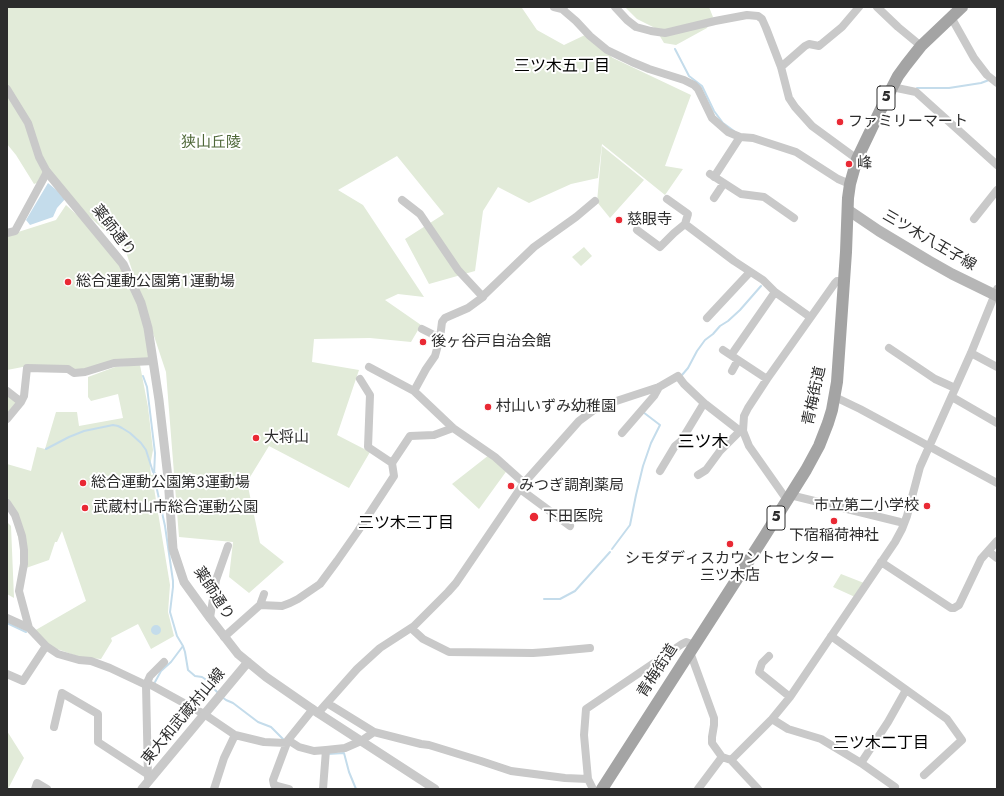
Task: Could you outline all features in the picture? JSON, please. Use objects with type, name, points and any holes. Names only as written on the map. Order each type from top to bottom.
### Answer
[{"type":"main road","name":"青梅街道","points":[[602,789],[760,543],[806,470],[819,446],[828,423],[835,397],[850,184],[858,158],[892,86],[906,65],[921,46],[962,7]]},
{"type":"main road","name":"三ツ木八王子線","points":[[848,210],[879,231],[952,274],[996,293]]},
{"type":"street","points":[[554,7],[563,8],[590,36],[607,50],[649,69],[684,80],[694,85],[698,89],[712,118],[728,132],[740,137],[753,138],[796,152],[838,179],[850,184]]},
{"type":"street","points":[[615,7],[636,27],[665,33],[747,15],[758,16],[762,19],[781,67],[789,98],[795,107],[812,126],[858,158]]},
{"type":"street","points":[[781,67],[805,46],[809,44],[819,46],[842,27],[859,7]]},
{"type":"street","points":[[877,7],[921,46]]},
{"type":"street","points":[[951,17],[974,58],[987,75],[997,83]]},
{"type":"street","points":[[892,86],[916,92],[997,165]]},
{"type":"street","points":[[7,89],[28,123],[39,157],[47,172],[15,231],[7,233]]},
{"type":"street","points":[[740,137],[712,176],[741,194],[764,197],[794,218]]},
{"type":"street","name":"薬師通り","points":[[47,172],[123,264],[141,303],[148,328],[159,400],[168,478],[173,549],[184,582],[238,654],[266,677],[435,789]]},
{"type":"street","points":[[714,198],[724,183]]},
{"type":"street","points":[[974,219],[997,190]]},
{"type":"street","points":[[638,230],[660,247],[685,224],[688,214],[667,199]]},
{"type":"street","points":[[402,200],[420,214],[458,270],[482,297]]},
{"type":"street","points":[[414,391],[435,356],[440,338],[442,322],[445,318],[468,308],[483,297],[534,247],[576,217],[595,201]]},
{"type":"street","points":[[685,224],[810,317]]},
{"type":"street","points":[[707,318],[750,272]]},
{"type":"street","points":[[698,475],[706,470],[720,451],[741,431],[744,416],[767,378],[835,283],[837,281],[844,281]]},
{"type":"street","points":[[734,351],[775,292]]},
{"type":"street","points":[[731,760],[772,719],[790,697],[895,542],[904,524],[918,473],[996,293]]},
{"type":"street","points":[[422,330],[440,338]]},
{"type":"street","points":[[889,348],[935,378],[955,388]]},
{"type":"street","points":[[723,350],[767,378]]},
{"type":"street","points":[[971,353],[997,367]]},
{"type":"street","points":[[732,371],[738,360]]},
{"type":"street","points":[[7,419],[24,396],[27,368],[68,370],[74,373],[85,372],[114,363],[153,361]]},
{"type":"street","points":[[368,367],[414,391],[453,428],[495,457],[522,486],[570,526]]},
{"type":"street","points":[[289,789],[274,785],[273,780],[287,742],[316,711],[327,703],[357,669],[380,648],[414,626],[433,608],[456,583],[522,486],[579,421],[598,407],[659,387],[678,376],[684,384],[704,403],[741,431],[749,446],[788,498],[904,524]]},
{"type":"street","points":[[360,379],[370,395],[368,447],[392,463]]},
{"type":"street","points":[[622,433],[654,396],[659,387]]},
{"type":"street","points":[[7,391],[21,402]]},
{"type":"street","points":[[835,397],[997,483]]},
{"type":"street","points":[[952,397],[997,423]]},
{"type":"street","points":[[660,471],[675,446],[681,441],[704,403]]},
{"type":"street","points":[[260,605],[282,606],[298,599],[320,584],[358,531],[394,476],[392,463],[410,436],[434,435],[453,428]]},
{"type":"street","points":[[7,503],[15,515],[22,536],[24,564],[20,581],[20,591],[29,628]]},
{"type":"street","points":[[881,562],[951,608],[954,608],[960,605],[981,559],[997,541]]},
{"type":"street","points":[[210,618],[216,580],[228,546]]},
{"type":"street","points":[[988,551],[997,558]]},
{"type":"street","points":[[224,637],[260,605],[264,594]]},
{"type":"street","points":[[7,618],[29,628],[46,646],[58,654],[79,660],[92,661],[110,668],[146,686],[151,685],[204,714],[235,735],[264,742],[287,742],[299,747],[326,754],[361,741],[374,732]]},
{"type":"street","points":[[411,628],[423,639],[449,652],[533,653],[590,648]]},
{"type":"street","points":[[831,636],[947,719],[962,740],[924,775]]},
{"type":"street","points":[[593,789],[588,779],[584,735],[586,709],[686,642],[692,649],[714,718],[712,743],[722,757],[731,760],[758,789]]},
{"type":"street","points":[[7,674],[23,681],[46,646]]},
{"type":"street","points":[[769,656],[762,663],[759,672],[790,697]]},
{"type":"street","points":[[146,782],[146,686],[150,676],[164,662]]},
{"type":"street","name":"東大和武蔵村山線","points":[[146,782],[248,662]]},
{"type":"street","points":[[861,763],[888,722],[906,690]]},
{"type":"street","points":[[54,727],[62,694],[98,714],[98,742],[146,782]]},
{"type":"street","points":[[327,703],[374,732],[429,745],[511,771],[565,778],[588,779]]},
{"type":"street","points":[[772,719],[788,728],[821,739],[861,763],[895,787]]},
{"type":"street","points":[[214,789],[224,758],[235,735]]},
{"type":"street","points":[[323,789],[326,754]]},
{"type":"street","points":[[698,789],[722,757]]},
{"type":"street","points":[[35,789],[37,783],[47,789]]},
{"type":"green space","name":"狭山丘陵","points":[[7,7],[520,7],[537,30],[564,45],[585,35],[613,58],[691,95],[665,166],[683,169],[665,195],[602,144],[598,178],[571,184],[529,203],[498,187],[483,211],[475,271],[429,284],[405,239],[444,214],[397,156],[338,190],[363,205],[424,297],[398,294],[385,300],[421,325],[411,342],[370,338],[314,339],[312,362],[359,370],[337,435],[370,452],[349,488],[269,446],[247,482],[260,543],[284,562],[249,593],[229,577],[233,542],[179,537],[166,372],[125,249],[48,179],[34,184],[16,155],[7,144]]},
{"type":"green space","points":[[625,7],[709,7],[713,17],[707,28],[676,45],[664,43],[655,28],[637,19]]},
{"type":"green space","points":[[602,146],[644,180],[610,218],[597,202]]},
{"type":"green space","name":"総合運動公園第１運動場","points":[[66,205],[94,230],[119,264],[139,299],[156,360],[85,371],[33,365],[7,370],[7,235],[56,220]]},
{"type":"green space","points":[[584,247],[592,256],[581,266],[572,257]]},
{"type":"green space","name":"武蔵村山市総合運動公園","points":[[140,365],[148,407],[153,450],[150,466],[151,475],[159,474],[161,484],[161,486],[154,488],[170,585],[168,612],[174,636],[151,649],[138,624],[111,638],[112,641],[101,659],[80,657],[57,649],[47,643],[34,631],[86,601],[62,531],[57,542],[55,542],[49,560],[26,568],[7,497],[7,464],[31,471],[37,447],[45,449],[56,412],[77,412],[79,426],[123,418],[118,394],[91,401],[88,397],[88,377],[115,367]]},
{"type":"green space","points":[[7,394],[18,400],[7,414]]},
{"type":"green space","points":[[489,455],[508,469],[479,509],[452,484]]},
{"type":"green space","points":[[7,522],[11,526],[14,598],[7,594]]},
{"type":"green space","points":[[841,574],[864,583],[855,597],[833,587]]},
{"type":"green space","points":[[7,731],[24,758],[8,789],[7,789]]},
{"type":"water","points":[[48,183],[66,198],[57,208],[53,217],[30,225],[26,220]]},
{"type":"water","points":[[154,625],[158,625],[160,626],[160,634],[154,635],[151,632],[151,628]]},
{"type":"waterway","points":[[675,49],[689,76],[702,86],[714,111],[723,123],[734,131]]},
{"type":"waterway","points":[[917,88],[949,88],[981,83],[989,80]]},
{"type":"waterway","points":[[682,375],[705,340],[740,310],[761,286]]},
{"type":"waterway","points":[[143,376],[147,387],[155,453],[154,476],[165,526],[173,581],[170,612],[177,636],[185,652],[188,670],[195,676],[205,679],[219,694]]},
{"type":"waterway","points":[[612,549],[630,525],[643,466],[651,443],[660,425],[643,412]]},
{"type":"waterway","points":[[46,449],[84,431],[113,425],[118,426],[130,433],[141,443],[146,450],[153,472],[155,473]]},
{"type":"waterway","points":[[544,599],[560,599],[575,591],[610,552]]},
{"type":"waterway","points":[[7,623],[26,632]]},
{"type":"waterway","points":[[155,682],[161,671],[171,662],[183,646]]},
{"type":"waterway","points":[[222,697],[233,703],[258,722],[271,727],[284,740]]},
{"type":"waterway","points":[[328,754],[344,753],[349,772],[356,789]]},
{"type":"place","name":"ファミリーマート","points":[[840,122]]},
{"type":"place","name":"峰","points":[[849,164]]},
{"type":"place","name":"慈眼寺","points":[[619,220]]},
{"type":"place","name":"総合運動公園第１運動場","points":[[68,282]]},
{"type":"place","name":"後ヶ谷戸自治会館","points":[[423,342]]},
{"type":"place","name":"村山いずみ幼稚園","points":[[488,407]]},
{"type":"place","name":"大将山","points":[[256,438]]},
{"type":"place","name":"総合運動公園第３運動場","points":[[83,483]]},
{"type":"place","name":"みつぎ調剤薬局","points":[[511,486]]},
{"type":"place","name":"市立第二小学校","points":[[927,506]]},
{"type":"place","name":"武蔵村山市総合運動公園","points":[[85,508]]},
{"type":"place","name":"下田医院","points":[[534,517]]},
{"type":"place","name":"下宿稲荷神社","points":[[834,521]]},
{"type":"place","name":"シモダディスカウントセンター 三ツ木店","points":[[730,544]]},
{"type":"district","name":"三ツ木五丁目","points":[[562,67]]},
{"type":"district","name":"三ツ木","points":[[703,443]]},
{"type":"district","name":"三ツ木三丁目","points":[[406,524]]},
{"type":"district","name":"三ツ木二丁目","points":[[881,744]]}]
